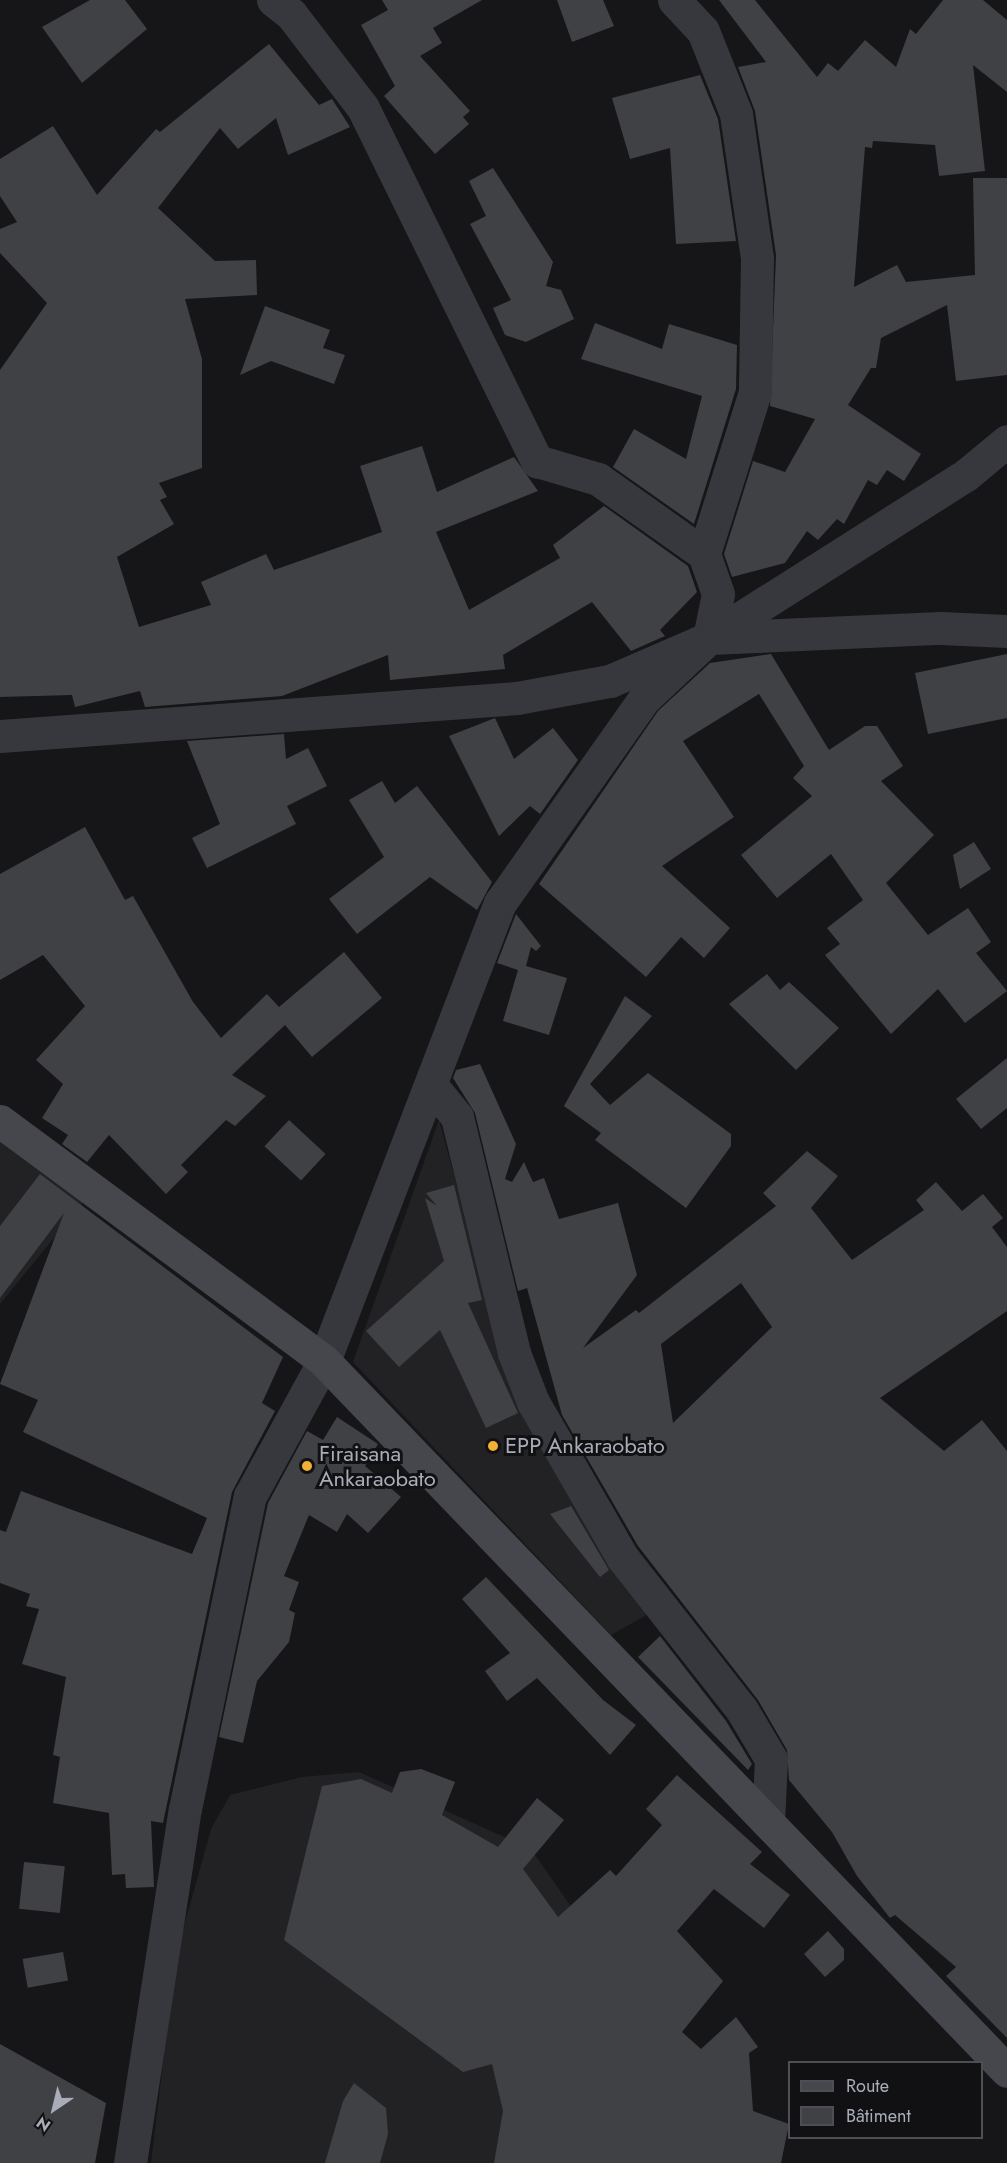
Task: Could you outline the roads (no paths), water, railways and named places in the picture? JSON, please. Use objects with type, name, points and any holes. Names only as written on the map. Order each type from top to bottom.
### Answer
[{"type":"street","points":[[130,2163],[185,1809],[250,1496],[324,1361],[432,1086],[500,903],[644,699],[710,638],[718,594],[704,554],[598,479],[537,461],[363,108],[291,14],[273,0]]},
{"type":"street","points":[[674,0],[703,31],[736,114],[757,258],[755,392],[704,554]]},
{"type":"street","points":[[0,736],[517,698],[610,681],[710,638],[966,475],[1007,441]]},
{"type":"street","points":[[710,638],[941,628],[1007,631]]},
{"type":"street","points":[[432,1086],[457,1117],[514,1353],[533,1402],[622,1557],[742,1710],[771,1759],[768,1822]]},
{"type":"street","points":[[0,1121],[324,1361],[1007,2071]]},
{"type":"place","name":"EPP Ankaraobato","points":[[493,1446]]},
{"type":"place","name":"Firaisana Ankaraobato","points":[[307,1466]]}]
